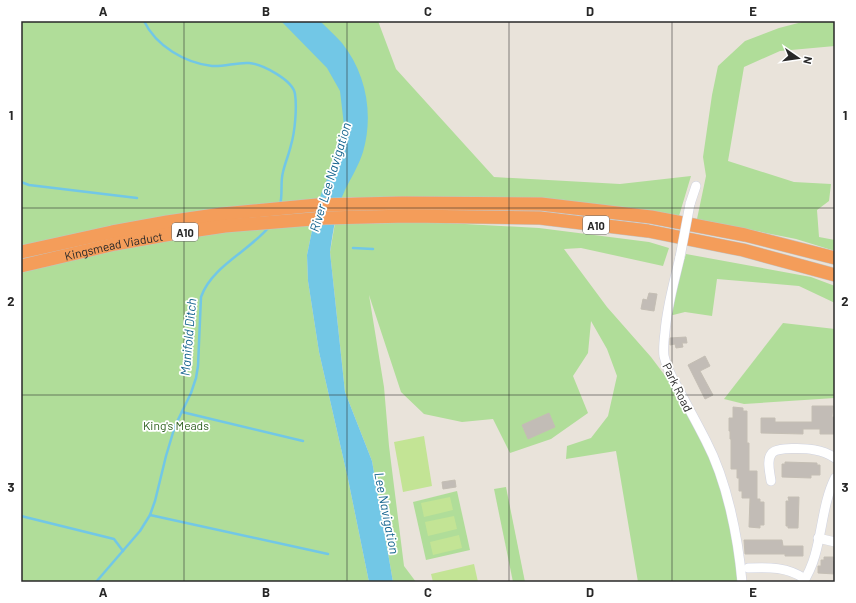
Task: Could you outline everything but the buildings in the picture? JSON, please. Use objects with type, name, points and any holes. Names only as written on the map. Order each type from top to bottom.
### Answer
[{"type":"highway","name":"A10","points":[[351,210],[541,204],[651,217],[745,235],[835,258]]},
{"type":"highway","name":"Kingsmead Viaduct","points":[[21,252],[112,232],[222,214],[277,208],[351,210]]},
{"type":"highway","name":"Kingsmead Viaduct","points":[[21,266],[115,244],[171,234],[225,226],[281,221],[351,210]]},
{"type":"highway","name":"A10","points":[[351,210],[408,216],[548,219],[648,231],[728,247],[835,275]]},
{"type":"street","name":"Park Road","points":[[696,186],[690,204],[680,258],[669,299],[664,356],[669,373],[707,442],[726,494],[740,560],[742,582]]},
{"type":"street","points":[[771,481],[769,459],[770,454],[777,449],[814,450],[835,458]]},
{"type":"street","points":[[748,568],[767,567],[784,569],[796,573],[804,580],[814,556],[827,497],[835,478]]},
{"type":"street","points":[[818,538],[835,542]]},
{"type":"green space","name":"King's Meads","points":[[21,21],[378,21],[396,69],[494,177],[620,184],[691,176],[679,216],[530,197],[351,197],[342,198],[315,216],[307,255],[308,281],[319,352],[348,479],[369,582],[21,582]]},
{"type":"green space","points":[[806,21],[835,21],[835,46],[780,51],[744,67],[728,161],[794,182],[831,184],[829,201],[817,210],[819,237],[835,240],[835,251],[796,239],[697,219],[706,176],[703,157],[712,95],[718,66],[745,41],[779,28]]},
{"type":"green space","points":[[429,222],[539,228],[649,242],[669,248],[663,266],[581,248],[564,249],[607,307],[651,357],[669,381],[705,443],[725,501],[738,554],[738,582],[638,582],[616,451],[566,459],[567,446],[591,438],[608,416],[617,376],[607,349],[591,321],[588,353],[573,376],[588,413],[551,439],[510,453],[493,419],[462,422],[424,414],[401,392],[369,295],[384,387],[389,446],[404,566],[416,582],[393,582],[372,461],[345,392],[330,252],[335,223]]},
{"type":"green space","points":[[686,254],[811,277],[835,286],[835,303],[799,286],[717,279],[712,316],[685,312],[673,315],[671,314],[675,287]]},
{"type":"green space","points":[[783,323],[835,329],[835,398],[744,404],[724,399]]},
{"type":"green space","points":[[424,436],[432,486],[403,492],[394,442]]},
{"type":"green space","points":[[506,487],[525,582],[513,582],[494,489]]},
{"type":"green space","points":[[457,491],[470,550],[426,560],[413,502]]},
{"type":"green space","points":[[450,497],[453,510],[424,517],[421,503]]},
{"type":"green space","points":[[454,516],[457,529],[428,536],[425,522]]},
{"type":"green space","points":[[459,535],[462,548],[433,555],[430,542]]},
{"type":"green space","points":[[474,564],[478,582],[433,582],[431,574]]},
{"type":"water","name":"River Lee Navigation","points":[[281,21],[320,21],[342,43],[350,55],[357,67],[366,94],[368,123],[363,152],[339,205],[330,252],[345,392],[372,461],[393,582],[369,582],[348,479],[319,352],[308,281],[307,255],[315,216],[321,194],[345,134],[340,91],[327,68]]},
{"type":"waterway","points":[[144,21],[156,38],[172,52],[182,57],[212,66],[244,63],[255,64],[269,70],[289,83],[293,89],[296,99],[295,127],[282,176],[280,205]]},
{"type":"waterway","points":[[21,182],[29,185],[137,198]]},
{"type":"waterway","name":"Manifold Ditch","points":[[96,582],[140,531],[150,515],[175,426],[191,393],[196,378],[198,366],[201,297],[206,286],[222,268],[261,236],[269,227]]},
{"type":"waterway","points":[[353,248],[373,249]]},
{"type":"waterway","points":[[182,412],[303,441]]},
{"type":"waterway","points":[[150,515],[328,554]]},
{"type":"waterway","points":[[21,516],[114,539],[123,551]]},
{"type":"water label","name":"Lee Navigation","points":[[387,513]]}]
